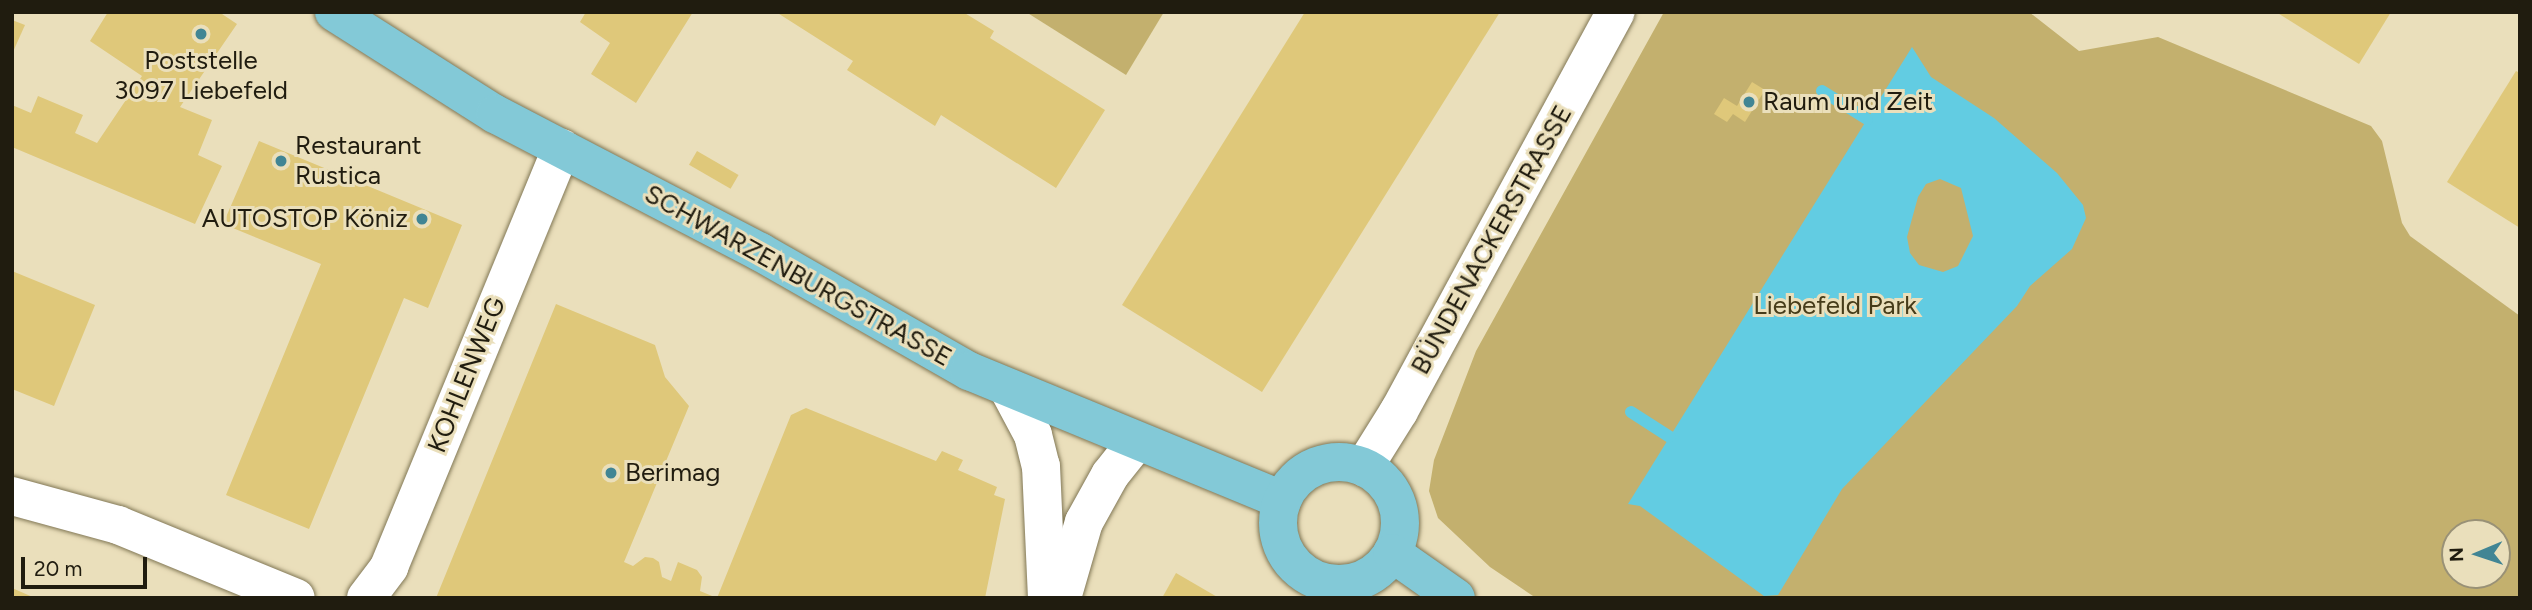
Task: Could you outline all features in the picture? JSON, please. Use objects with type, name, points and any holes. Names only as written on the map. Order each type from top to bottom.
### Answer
[{"type":"main road","name":"SCHWARZENBURGSTRASSE","points":[[334,12],[495,114],[1009,390],[1282,500]]},
{"type":"main road","points":[[1325,463],[1364,467],[1381,478],[1393,494],[1399,534],[1392,553],[1362,579],[1322,582],[1289,559],[1280,540],[1282,500],[1292,483],[1325,463]]},
{"type":"main road","points":[[1392,553],[1456,598]]},
{"type":"street","name":"BÜNDENACKERSTRASSE","points":[[1364,467],[1616,12]]},
{"type":"street","name":"KOHLENWEG","points":[[366,598],[389,567],[562,148]]},
{"type":"street","points":[[1009,390],[1033,435],[1041,466],[1047,598]]},
{"type":"street","points":[[1062,598],[1084,522],[1110,475],[1137,441]]},
{"type":"street","points":[[12,496],[118,525],[296,598]]},
{"type":"green space","points":[[1026,12],[1164,12],[1126,75]]},
{"type":"green space","name":"Liebefeld Park","points":[[1664,12],[2029,12],[2079,51],[2158,37],[2371,126],[2382,141],[2402,223],[2410,236],[2520,316],[2520,598],[1536,598],[1490,567],[1438,518],[1429,491],[1434,460],[1476,351]]},
{"type":"water","points":[[1912,47],[1931,77],[1994,118],[2057,173],[2083,205],[2086,218],[2072,249],[2030,286],[2017,306],[1842,489],[1778,595],[1764,596],[1640,506],[1628,504]],"holes":[[[1940,179],[1961,188],[1973,236],[1958,266],[1943,272],[1919,265],[1910,253],[1907,237],[1918,197],[1926,184]]]},
{"type":"building","points":[[108,12],[219,12],[237,24],[180,107],[212,120],[198,155],[222,166],[195,224],[12,147],[12,105],[31,113],[38,96],[83,115],[75,133],[97,143],[142,76],[90,41]]},
{"type":"building","points":[[586,12],[693,12],[636,103],[591,74],[610,43],[580,22]]},
{"type":"building","points":[[776,12],[963,12],[994,31],[990,38],[1105,110],[1056,188],[941,115],[935,126],[847,70],[853,61]]},
{"type":"building","points":[[1305,12],[1500,12],[1262,392],[1122,305]]},
{"type":"building","points":[[2276,12],[2391,12],[2359,64]]},
{"type":"building","points":[[12,20],[25,25],[12,54]]},
{"type":"building","points":[[2516,71],[2520,73],[2520,228],[2447,182]]},
{"type":"building","name":"Raum und Zeit","points":[[1752,82],[1765,90],[1745,122],[1733,114],[1727,122],[1714,114],[1724,98],[1737,106]]},
{"type":"building","points":[[259,141],[462,225],[428,308],[404,298],[309,529],[226,495],[321,264],[223,224]]},
{"type":"building","points":[[697,151],[739,175],[731,189],[689,165]]},
{"type":"building","points":[[12,271],[95,305],[54,406],[12,389]]},
{"type":"building","points":[[556,304],[655,345],[665,377],[689,406],[624,562],[633,566],[645,557],[653,558],[659,562],[662,577],[671,581],[678,562],[697,570],[702,577],[700,591],[717,598],[436,598]]},
{"type":"building","points":[[806,408],[936,461],[942,451],[963,460],[958,470],[997,487],[994,495],[1005,499],[985,598],[717,598],[791,415]]},
{"type":"building","points":[[1176,573],[1219,598],[1162,598]]},
{"type":"building","points":[[12,588],[35,598],[12,598]]},
{"type":"waterway","points":[[1822,91],[1867,119]]},
{"type":"waterway","points":[[1631,412],[1670,437]]},
{"type":"place","name":"Poststelle 3097 Liebefeld","points":[[201,34]]},
{"type":"place","name":"Raum und Zeit","points":[[1749,102]]},
{"type":"place","name":"Restaurant Rustica","points":[[281,161]]},
{"type":"place","name":"AUTOSTOP Köniz","points":[[422,219]]},
{"type":"place","name":"Berimag","points":[[611,473]]}]
